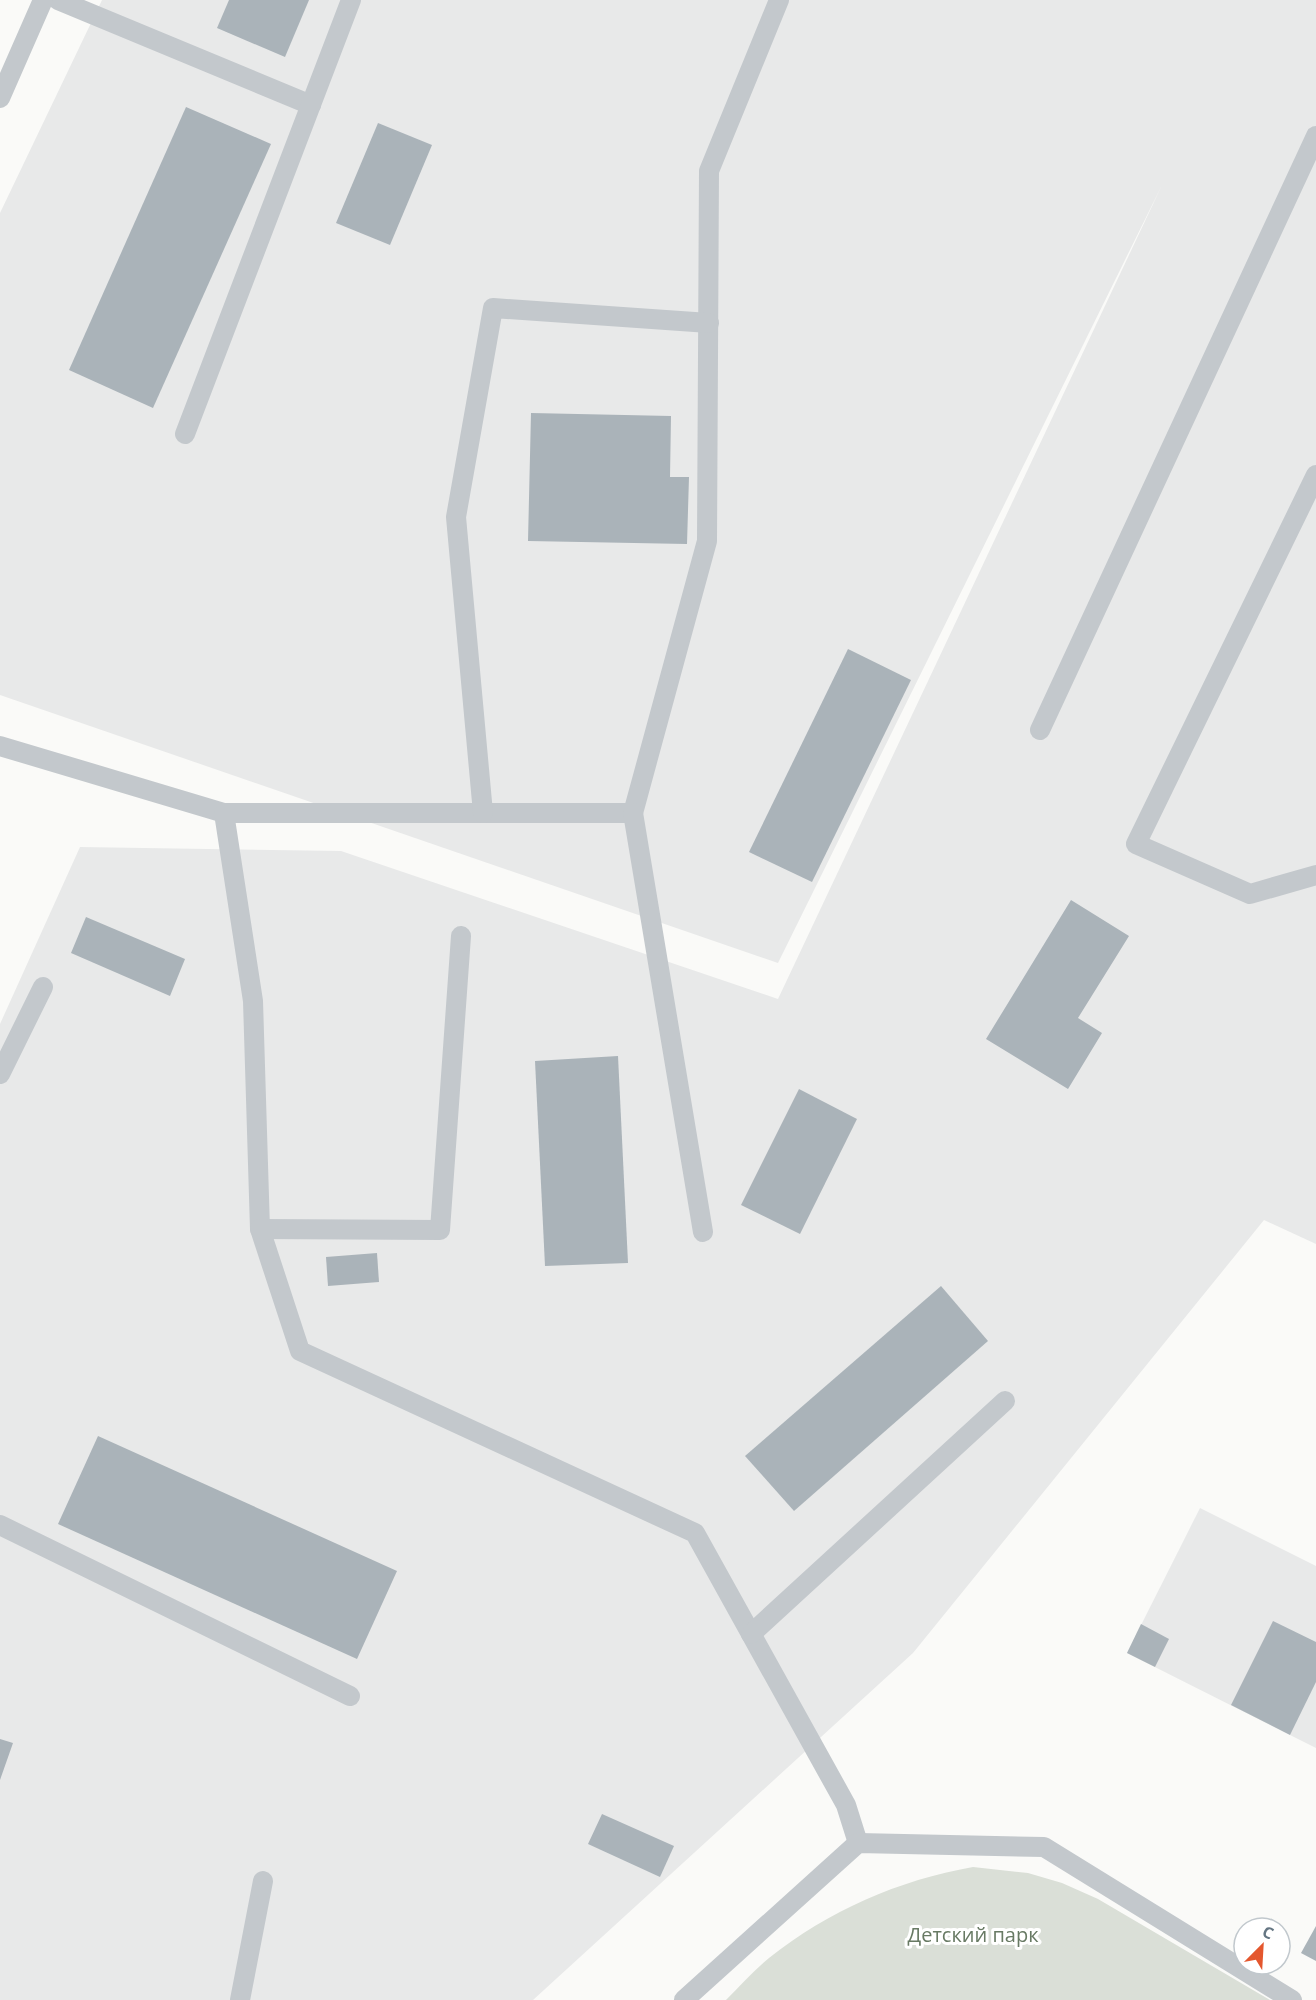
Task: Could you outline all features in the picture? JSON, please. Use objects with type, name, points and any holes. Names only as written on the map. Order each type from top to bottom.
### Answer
[{"type":"lane","points":[[0,98],[42,0]]},
{"type":"lane","points":[[58,0],[311,105]]},
{"type":"lane","points":[[185,435],[351,0]]},
{"type":"lane","points":[[703,1232],[633,813],[707,541],[710,171],[779,0]]},
{"type":"lane","points":[[1040,730],[1316,136]]},
{"type":"lane","points":[[483,813],[456,517],[493,308],[709,323]]},
{"type":"lane","points":[[1316,475],[1136,844],[1250,894],[1316,875]]},
{"type":"lane","points":[[0,746],[224,813],[633,813]]},
{"type":"lane","points":[[224,813],[253,1001],[260,1229],[300,1351],[695,1533],[846,1805],[858,1843]]},
{"type":"lane","points":[[260,1229],[440,1230],[461,936]]},
{"type":"lane","points":[[0,1074],[43,987]]},
{"type":"lane","points":[[751,1634],[1005,1401]]},
{"type":"lane","points":[[0,1525],[350,1696]]},
{"type":"lane","points":[[684,2000],[858,1843],[1044,1847],[1292,2000]]},
{"type":"lane","points":[[240,2000],[263,1881]]},
{"type":"shaded area","points":[[102,0],[1316,0],[1316,1244],[1264,1220],[913,1653],[533,2000],[0,2000],[0,1024],[80,847],[341,851],[778,999],[1162,185],[778,963],[0,695],[0,213]]},
{"type":"shaded area","points":[[1200,1508],[1316,1566],[1316,1748],[1127,1653]]},
{"type":"green space","name":"Детский парк","points":[[973,1867],[1028,1873],[1062,1883],[1098,1899],[1270,2000],[726,2000],[769,1958],[815,1926],[840,1912],[891,1889]]},
{"type":"building","points":[[229,0],[309,0],[285,57],[217,28]]},
{"type":"building","points":[[186,107],[271,144],[153,408],[69,370]]},
{"type":"building","points":[[378,123],[432,145],[390,245],[336,223]]},
{"type":"building","points":[[531,413],[671,416],[670,477],[689,477],[687,544],[528,541]]},
{"type":"building","points":[[848,649],[911,680],[812,882],[749,852]]},
{"type":"building","points":[[1071,900],[1129,936],[1078,1018],[1102,1033],[1068,1089],[986,1039]]},
{"type":"building","points":[[86,917],[185,959],[170,996],[71,953]]},
{"type":"building","points":[[618,1056],[628,1263],[545,1266],[535,1061]]},
{"type":"building","points":[[799,1089],[857,1119],[800,1234],[741,1205]]},
{"type":"building","points":[[377,1253],[379,1282],[328,1286],[326,1257]]},
{"type":"building","points":[[941,1286],[988,1341],[794,1511],[745,1456]]},
{"type":"building","points":[[98,1436],[397,1571],[357,1659],[58,1524]]},
{"type":"building","points":[[1273,1621],[1316,1642],[1316,1682],[1290,1735],[1231,1705]]},
{"type":"building","points":[[1141,1624],[1169,1639],[1155,1667],[1127,1653]]},
{"type":"building","points":[[0,1739],[13,1743],[0,1780]]},
{"type":"building","points":[[602,1814],[674,1846],[660,1877],[588,1844]]},
{"type":"building","points":[[1316,1926],[1316,1961],[1301,1953]]}]
